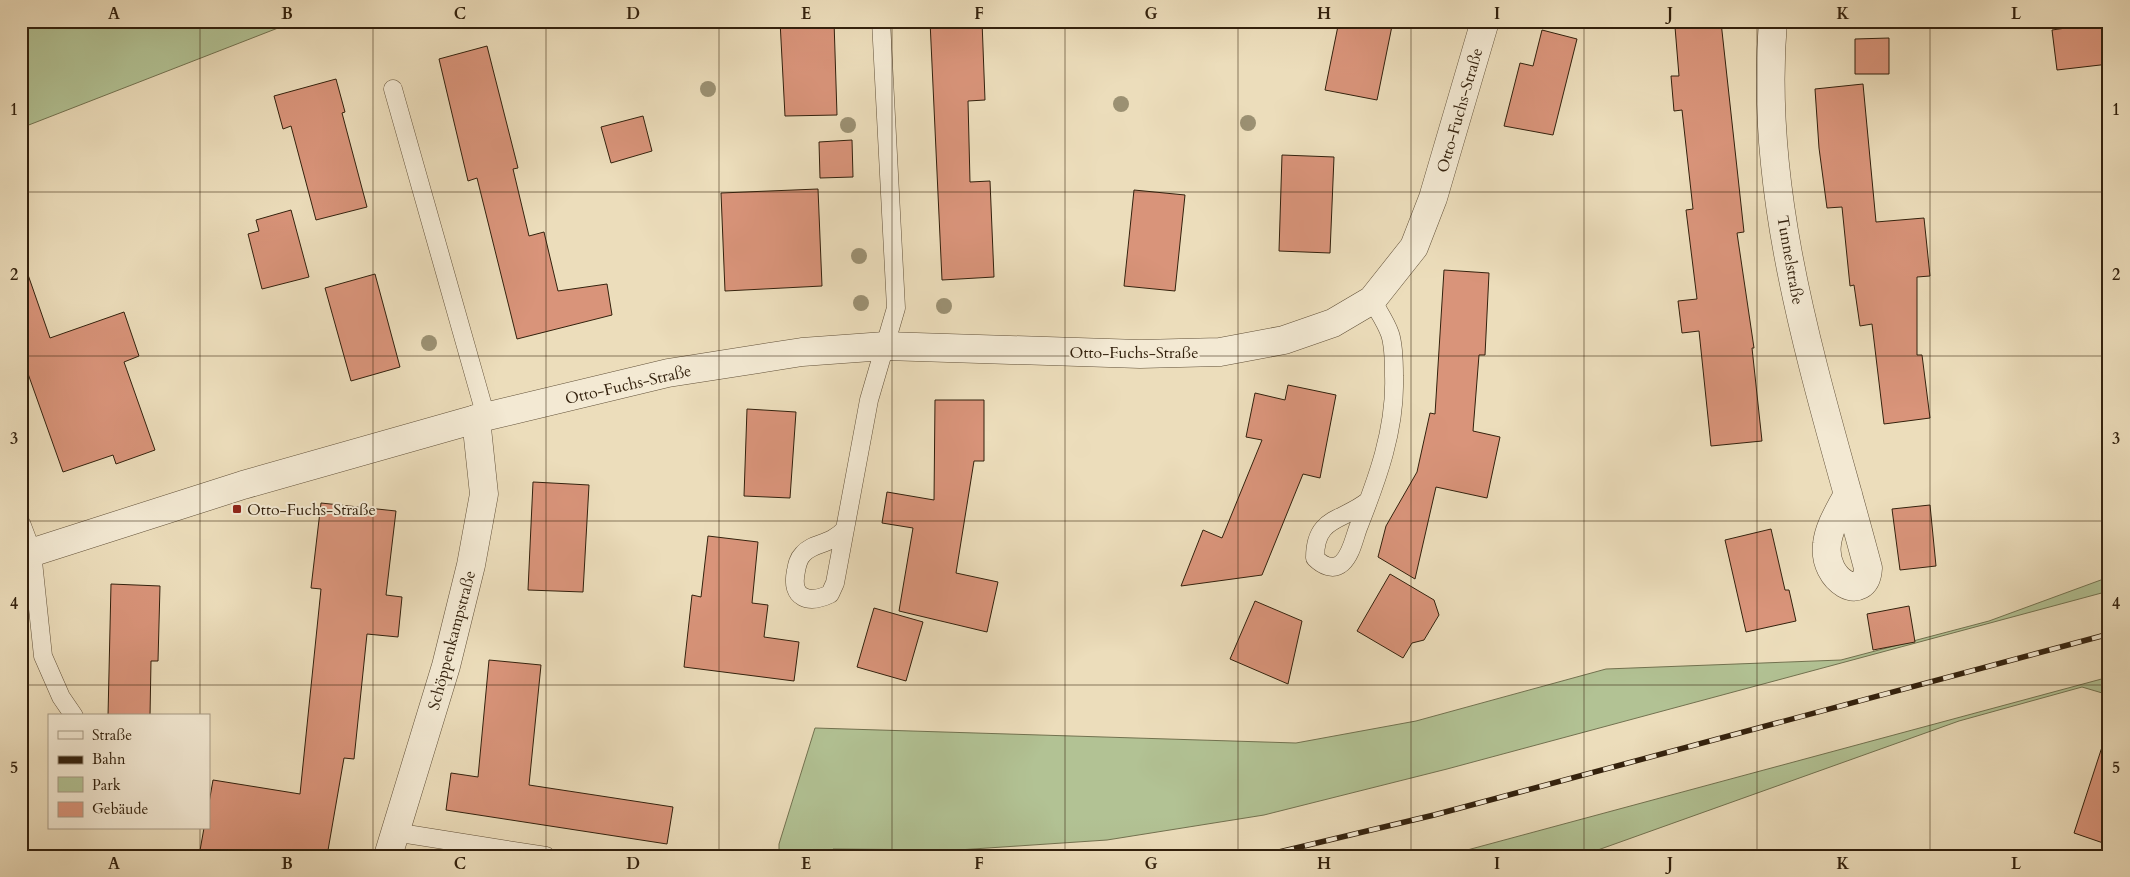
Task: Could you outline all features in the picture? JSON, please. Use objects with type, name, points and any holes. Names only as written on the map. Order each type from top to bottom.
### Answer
[{"type":"street","name":"Otto-Fuchs-Straße","points":[[26,554],[243,485],[481,418],[686,370],[802,352],[885,346],[1140,354],[1220,352],[1284,340],[1333,324],[1372,300],[1414,247],[1433,198],[1485,21]]},
{"type":"street","name":"Tunnelstraße","points":[[1773,21],[1771,48],[1772,121],[1781,208],[1802,319],[1848,494]]},
{"type":"street","name":"Schöppenkampstraße","points":[[391,844],[446,666],[471,565],[484,494],[481,418]]},
{"type":"lane","points":[[845,529],[868,400],[896,308],[881,21]]},
{"type":"lane","points":[[393,90],[481,418]]},
{"type":"lane","points":[[1368,501],[1388,437],[1394,378],[1391,335],[1372,300]]},
{"type":"lane","points":[[21,523],[43,656],[61,697],[73,714]]},
{"type":"lane","points":[[391,844],[546,856]]},
{"type":"green space","points":[[21,21],[296,21],[21,128]]},
{"type":"green space","points":[[2109,577],[2109,591],[1447,769],[1264,815],[1107,840],[958,850],[833,849],[833,856],[779,856],[779,844],[815,728],[1296,743],[1416,721],[1606,669],[1841,660],[1989,621]]},
{"type":"green space","points":[[2109,677],[2109,695],[2082,687],[1959,721],[1581,856],[1445,856]]},
{"type":"building","points":[[780,21],[834,21],[837,115],[785,116]]},
{"type":"building","points":[[930,21],[982,21],[985,100],[968,101],[970,182],[990,181],[994,277],[942,280]]},
{"type":"building","points":[[1339,21],[1393,21],[1377,100],[1325,90]]},
{"type":"building","points":[[2065,21],[2109,21],[2109,64],[2057,70],[2052,30],[2066,28]]},
{"type":"building","points":[[1721,22],[1744,232],[1737,233],[1754,348],[1752,348],[1762,441],[1711,446],[1699,331],[1682,333],[1678,301],[1697,299],[1686,210],[1693,209],[1682,110],[1674,111],[1671,76],[1679,76],[1675,27]]},
{"type":"building","points":[[1542,30],[1577,39],[1553,135],[1504,126],[1520,63],[1533,66]]},
{"type":"building","points":[[1889,38],[1889,74],[1855,74],[1855,39]]},
{"type":"building","points":[[487,46],[518,168],[513,169],[529,236],[544,232],[558,291],[607,284],[612,315],[517,339],[477,178],[468,181],[439,59]]},
{"type":"building","points":[[336,79],[345,112],[342,113],[367,207],[316,220],[291,126],[283,129],[274,96]]},
{"type":"building","points":[[1863,84],[1876,222],[1924,218],[1930,276],[1917,277],[1917,355],[1922,355],[1930,418],[1884,424],[1872,324],[1860,326],[1854,285],[1850,286],[1842,207],[1827,208],[1819,148],[1815,89]]},
{"type":"building","points":[[643,116],[652,151],[611,163],[601,127]]},
{"type":"building","points":[[852,140],[853,177],[820,178],[819,142]]},
{"type":"building","points":[[1282,155],[1334,157],[1330,253],[1279,251]]},
{"type":"building","points":[[818,189],[822,286],[725,291],[721,193]]},
{"type":"building","points":[[1134,190],[1185,195],[1175,291],[1124,286]]},
{"type":"building","points":[[291,210],[309,277],[262,289],[248,234],[259,231],[256,220]]},
{"type":"building","points":[[26,269],[50,338],[124,312],[139,356],[124,362],[155,450],[116,464],[113,455],[63,472],[21,354],[21,270]]},
{"type":"building","points":[[1444,270],[1489,273],[1485,355],[1479,355],[1473,431],[1500,437],[1487,498],[1436,487],[1415,579],[1378,557],[1386,526],[1417,472],[1430,413],[1435,414]]},
{"type":"building","points":[[375,274],[400,367],[351,381],[325,288]]},
{"type":"building","points":[[1288,385],[1336,395],[1320,478],[1303,474],[1262,575],[1181,586],[1203,530],[1222,538],[1262,440],[1246,437],[1255,393],[1285,400]]},
{"type":"building","points":[[935,400],[984,400],[984,461],[974,461],[956,573],[998,582],[987,632],[899,611],[913,528],[882,523],[887,492],[934,500]]},
{"type":"building","points":[[747,409],[796,412],[790,498],[744,496]]},
{"type":"building","points":[[533,482],[589,485],[583,592],[528,590]]},
{"type":"building","points":[[321,503],[396,511],[386,595],[402,597],[398,637],[367,634],[354,759],[344,758],[327,856],[199,856],[204,830],[210,830],[210,797],[213,780],[300,794],[321,589],[311,588]]},
{"type":"building","points":[[1930,505],[1936,566],[1900,570],[1892,509]]},
{"type":"building","points":[[1771,529],[1785,590],[1789,590],[1796,621],[1746,632],[1725,540]]},
{"type":"building","points":[[708,536],[758,542],[752,603],[768,605],[764,637],[799,642],[794,681],[684,667],[692,595],[701,597]]},
{"type":"building","points":[[1390,574],[1434,600],[1439,615],[1424,640],[1412,643],[1403,658],[1357,631]]},
{"type":"building","points":[[111,584],[160,586],[158,661],[151,661],[150,714],[108,714]]},
{"type":"building","points":[[1255,601],[1302,621],[1288,684],[1230,659]]},
{"type":"building","points":[[1909,606],[1915,642],[1873,650],[1867,614]]},
{"type":"building","points":[[874,608],[923,622],[906,681],[857,667]]},
{"type":"building","points":[[489,660],[541,665],[529,785],[673,807],[667,844],[446,810],[451,773],[478,777]]},
{"type":"building","points":[[2102,747],[2109,748],[2109,845],[2074,833]]},
{"type":"railway","points":[[1262,856],[1434,815],[2109,634]]},
{"type":"place","name":"Otto-Fuchs-Straße","points":[[237,509]]}]
